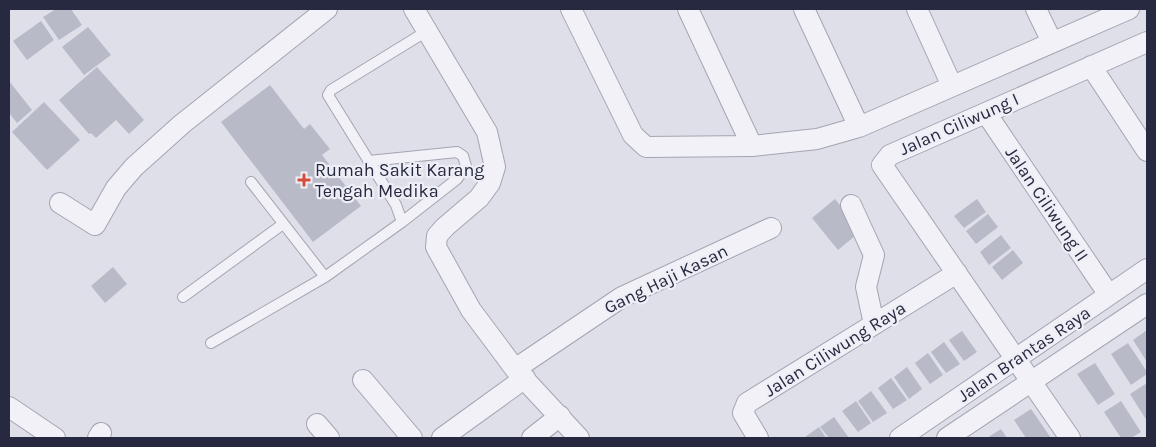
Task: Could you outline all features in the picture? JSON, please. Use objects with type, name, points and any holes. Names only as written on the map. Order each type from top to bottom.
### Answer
[{"type":"street","points":[[60,203],[95,226],[116,188],[134,167],[182,124],[327,9]]},
{"type":"street","points":[[414,9],[487,132],[495,167],[490,183],[479,198],[445,226],[437,236],[436,247],[471,310],[520,374],[579,438]]},
{"type":"street","points":[[571,9],[638,142],[646,147],[752,146],[817,139],[859,127],[1129,9]]},
{"type":"street","points":[[688,9],[752,146]]},
{"type":"street","points":[[804,9],[859,127]]},
{"type":"street","points":[[917,9],[952,86]]},
{"type":"street","points":[[1036,9],[1052,42]]},
{"type":"street","name":"Jalan Ciliwung I","points":[[1070,438],[882,165],[890,155],[1147,42]]},
{"type":"street","points":[[1091,66],[1144,139]]},
{"type":"street","name":"Jalan Ciliwung II","points":[[986,112],[1109,295]]},
{"type":"street","points":[[851,205],[874,255],[866,287],[874,324]]},
{"type":"street","name":"Gang Haji Kasan","points":[[442,438],[520,374],[622,297],[771,228]]},
{"type":"street","name":"Jalan Brantas Raya","points":[[900,438],[1147,269]]},
{"type":"street","name":"Jalan Ciliwung Raya","points":[[758,438],[743,412],[747,403],[957,273]]},
{"type":"street","name":"Jalan Brantas Raya","points":[[947,438],[1147,304]]},
{"type":"street","points":[[363,380],[412,438]]},
{"type":"street","points":[[9,407],[55,438]]},
{"type":"street","points":[[532,438],[560,416]]},
{"type":"lane","points":[[402,222],[396,205],[328,95],[331,90],[427,31]]},
{"type":"lane","points":[[211,343],[325,277],[402,222],[456,179],[466,166],[463,156],[456,152],[369,162]]},
{"type":"lane","points":[[251,182],[325,277]]},
{"type":"lane","points":[[183,297],[283,224]]},
{"type":"building","points":[[56,9],[71,9],[82,25],[59,40],[43,17]]},
{"type":"building","points":[[41,21],[54,40],[27,60],[13,41]]},
{"type":"building","points":[[88,27],[111,55],[84,75],[62,47]]},
{"type":"building","points":[[97,67],[144,120],[129,134],[116,120],[96,138],[91,133],[89,134],[59,100]]},
{"type":"building","points":[[9,81],[32,110],[17,123],[9,113]]},
{"type":"building","name":"Rumah Sakit Karang Tengah Medika","points":[[270,85],[304,129],[310,124],[330,149],[322,155],[361,206],[313,242],[221,122]]},
{"type":"building","points":[[44,102],[80,140],[47,170],[12,132]]},
{"type":"building","points":[[835,199],[861,231],[838,250],[812,218]]},
{"type":"building","points":[[977,199],[986,212],[964,228],[954,216]]},
{"type":"building","points":[[988,214],[998,227],[976,244],[966,231]]},
{"type":"building","points":[[1001,235],[1011,248],[989,265],[980,252]]},
{"type":"building","points":[[1013,250],[1023,263],[1002,280],[992,267]]},
{"type":"building","points":[[113,267],[127,284],[105,303],[91,286]]},
{"type":"building","points":[[1147,330],[1147,362],[1133,340]]},
{"type":"building","points":[[962,331],[977,352],[964,361],[949,340]]},
{"type":"building","points":[[944,342],[960,364],[946,373],[931,352]]},
{"type":"building","points":[[1128,343],[1147,372],[1147,374],[1131,385],[1111,354]]},
{"type":"building","points":[[928,353],[943,375],[930,384],[915,363]]},
{"type":"building","points":[[1095,363],[1115,394],[1098,405],[1077,374]]},
{"type":"building","points":[[907,367],[922,389],[909,399],[894,377]]},
{"type":"building","points":[[891,378],[907,400],[893,409],[878,388]]},
{"type":"building","points":[[1147,383],[1147,421],[1130,394]]},
{"type":"building","points":[[871,391],[887,413],[873,422],[858,401]]},
{"type":"building","points":[[856,401],[871,423],[858,432],[842,411]]},
{"type":"building","points":[[1121,401],[1141,432],[1131,438],[1121,438],[1104,412]]},
{"type":"building","points":[[1031,409],[1051,438],[1026,438],[1014,420]]},
{"type":"building","points":[[834,417],[849,438],[829,438],[820,427]]},
{"type":"building","points":[[819,427],[826,438],[805,437]]},
{"type":"building","points":[[1001,429],[1007,438],[987,438]]},
{"type":"place","name":"Rumah Sakit Karang Tengah Medika","points":[[304,180]]}]
